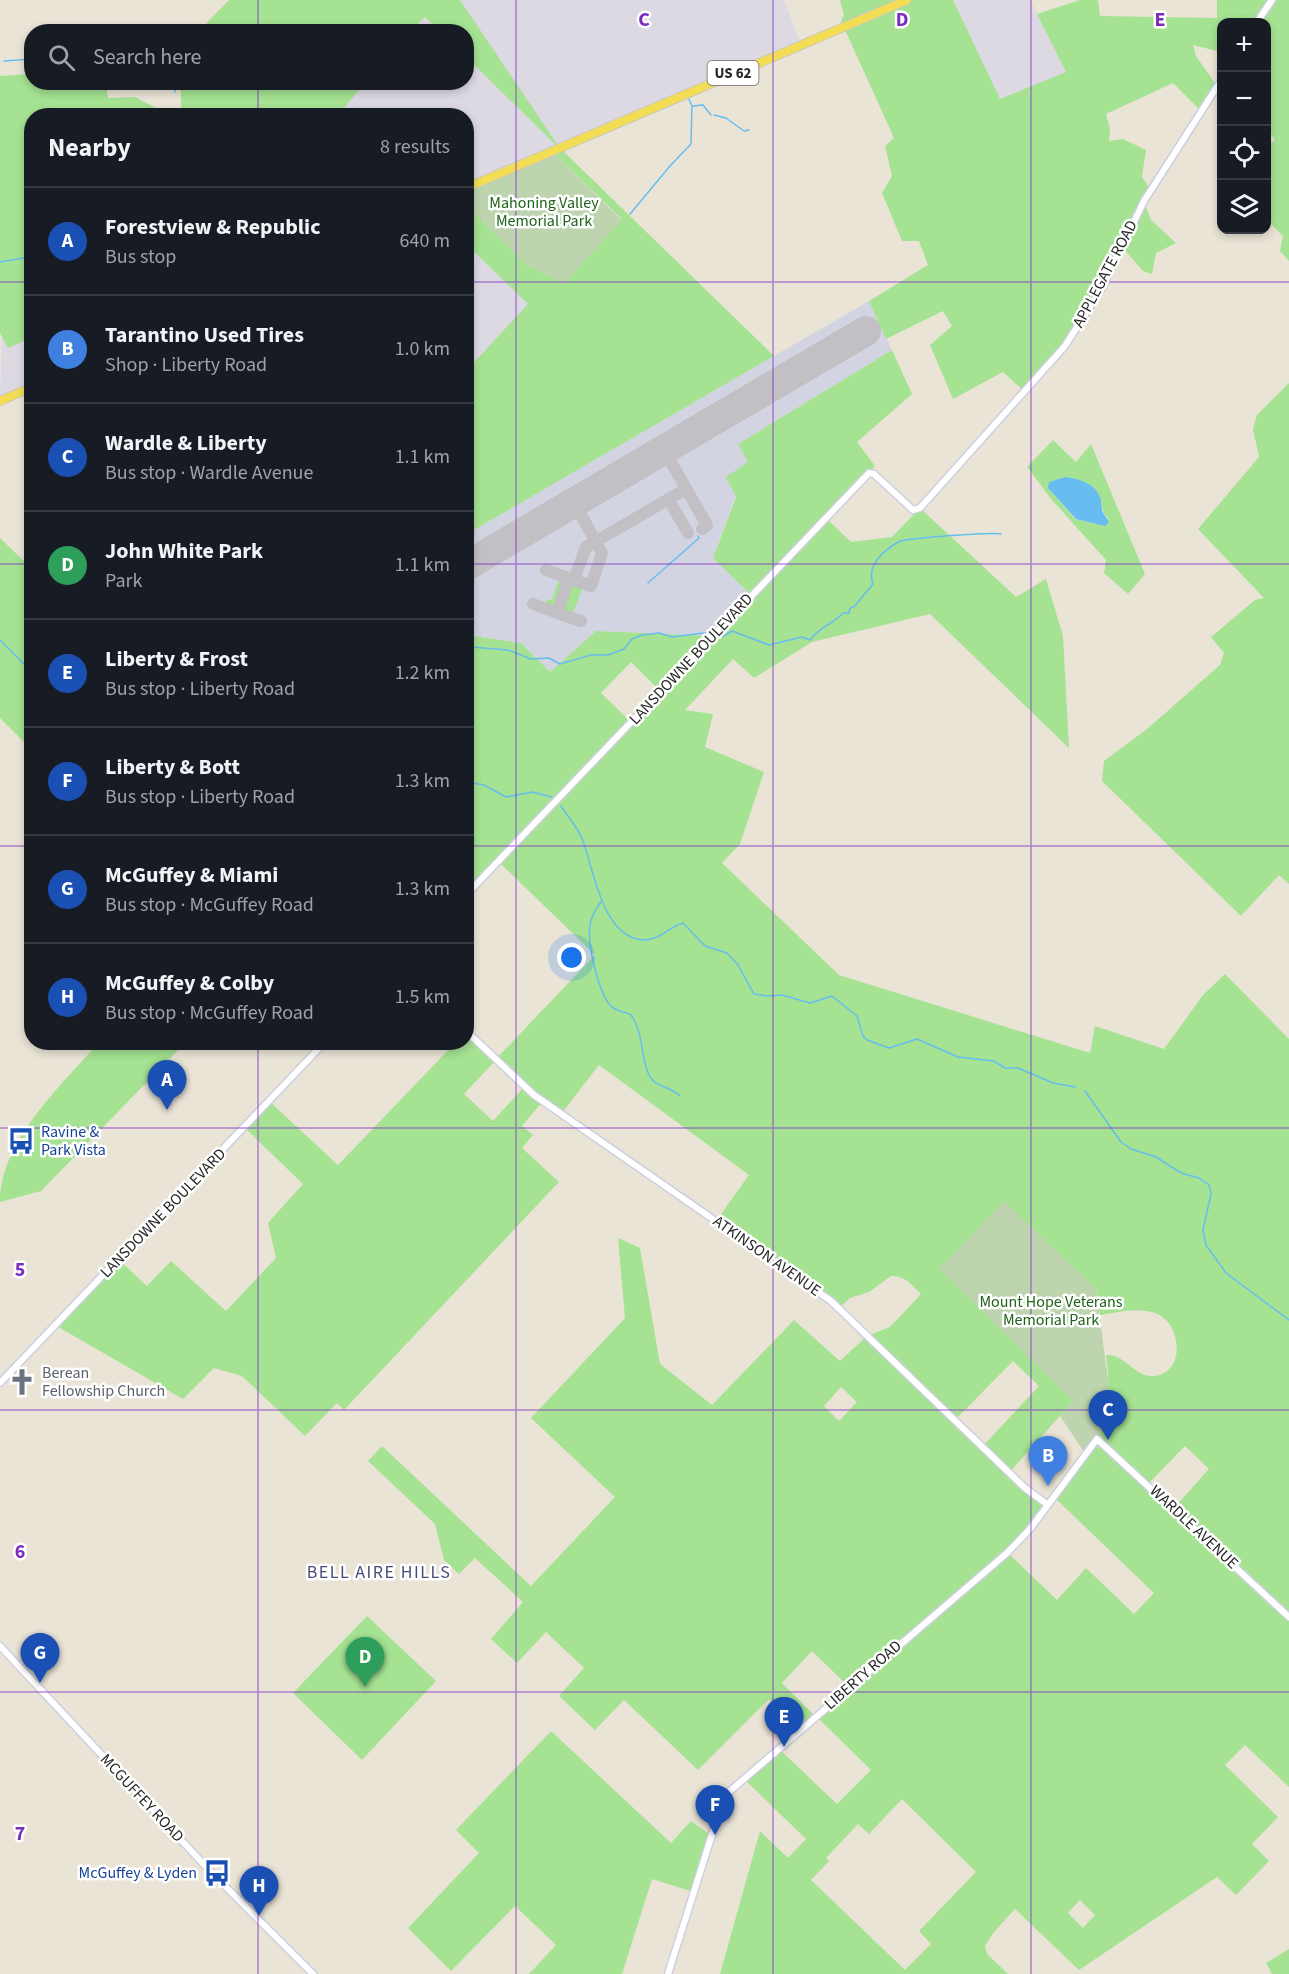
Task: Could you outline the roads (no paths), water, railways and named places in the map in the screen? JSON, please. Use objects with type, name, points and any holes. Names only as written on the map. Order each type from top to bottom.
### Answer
[{"type":"main road","name":"US 62","points":[[474,184],[907,0]]},
{"type":"main road","points":[[0,401],[24,390]]},
{"type":"street","points":[[1260,18],[1272,0]]},
{"type":"street","name":"APPLEGATE ROAD","points":[[920,508],[1065,346],[1103,286],[1144,201],[1217,85]]},
{"type":"street","name":"LANSDOWNE BOULEVARD","points":[[474,887],[866,475],[870,472],[874,474],[914,511],[920,508]]},
{"type":"street","name":"ATKINSON AVENUE","points":[[474,1039],[534,1095],[831,1302],[1025,1488],[1048,1505]]},
{"type":"street","name":"LANSDOWNE BOULEVARD","points":[[0,1383],[317,1050]]},
{"type":"street","name":"LIBERTY ROAD","points":[[668,1974],[722,1803],[730,1791],[1007,1553],[1048,1505],[1097,1439]]},
{"type":"street","name":"WARDLE AVENUE","points":[[1097,1439],[1289,1617]]},
{"type":"street","name":"MCGUFFEY ROAD","points":[[0,1646],[211,1872],[313,1974]]},
{"type":"water","points":[[1065,477],[1082,481],[1099,494],[1103,513],[1109,522],[1105,526],[1076,519],[1048,488],[1049,482]]},
{"type":"waterway","points":[[4,61],[24,60]]},
{"type":"waterway","points":[[630,214],[691,144],[692,106],[689,99]]},
{"type":"waterway","points":[[693,106],[703,105],[711,115]]},
{"type":"waterway","points":[[714,115],[726,118],[744,131],[749,130]]},
{"type":"waterway","points":[[0,262],[24,259]]},
{"type":"waterway","points":[[717,636],[722,637],[732,631],[769,645],[802,637],[810,640],[843,613],[849,613],[850,608],[854,607],[873,584],[874,564],[898,542],[949,536],[1001,534]]},
{"type":"waterway","points":[[648,583],[699,538],[698,536]]},
{"type":"waterway","points":[[474,647],[508,650],[531,659],[549,658],[560,664],[591,655],[608,655],[624,649],[632,639],[642,635],[659,633],[672,637],[712,632]]},
{"type":"waterway","points":[[0,640],[24,664]]},
{"type":"waterway","points":[[474,783],[484,785],[506,797],[533,792],[551,797]]},
{"type":"waterway","points":[[561,806],[581,837],[596,886],[610,917],[619,929],[631,937],[651,939],[683,923],[705,946],[727,953],[738,965],[754,994],[782,995],[810,1003],[832,996],[857,1016],[863,1036],[867,1040],[889,1048],[917,1039],[958,1057],[994,1061],[1005,1068],[1018,1068],[1053,1083],[1075,1087]]},
{"type":"waterway","points":[[602,900],[594,912],[590,925],[590,943],[601,989],[610,1005],[631,1015],[635,1022],[649,1075],[659,1085],[680,1096]]},
{"type":"waterway","points":[[1085,1091],[1121,1142],[1131,1149],[1156,1157],[1181,1173],[1199,1178],[1209,1185],[1211,1194],[1203,1230],[1206,1245],[1226,1273],[1289,1320]]},
{"type":"place","name":"Forestview & Republic","points":[[167,1110]]},
{"type":"place","name":"Ravine & Park Vista","points":[[21,1141]]},
{"type":"place","name":"Berean Fellowship Church","points":[[22,1382]]},
{"type":"place","name":"Wardle & Liberty","points":[[1108,1440]]},
{"type":"place","name":"Tarantino Used Tires","points":[[1048,1486]]},
{"type":"place","name":"McGuffey & Miami","points":[[40,1683]]},
{"type":"place","name":"John White Park","points":[[365,1687]]},
{"type":"place","name":"Liberty & Frost","points":[[784,1747]]},
{"type":"place","name":"Liberty & Bott","points":[[715,1835]]},
{"type":"place","name":"McGuffey & Lyden","points":[[217,1873]]},
{"type":"place","name":"McGuffey & Colby","points":[[259,1916]]},
{"type":"district","name":"BELL AIRE HILLS","points":[[379,1572]]},
{"type":"park label","name":"Mahoning Valley Memorial Park","points":[[544,212]]},
{"type":"park label","name":"Mount Hope Veterans Memorial Park","points":[[1051,1311]]}]
